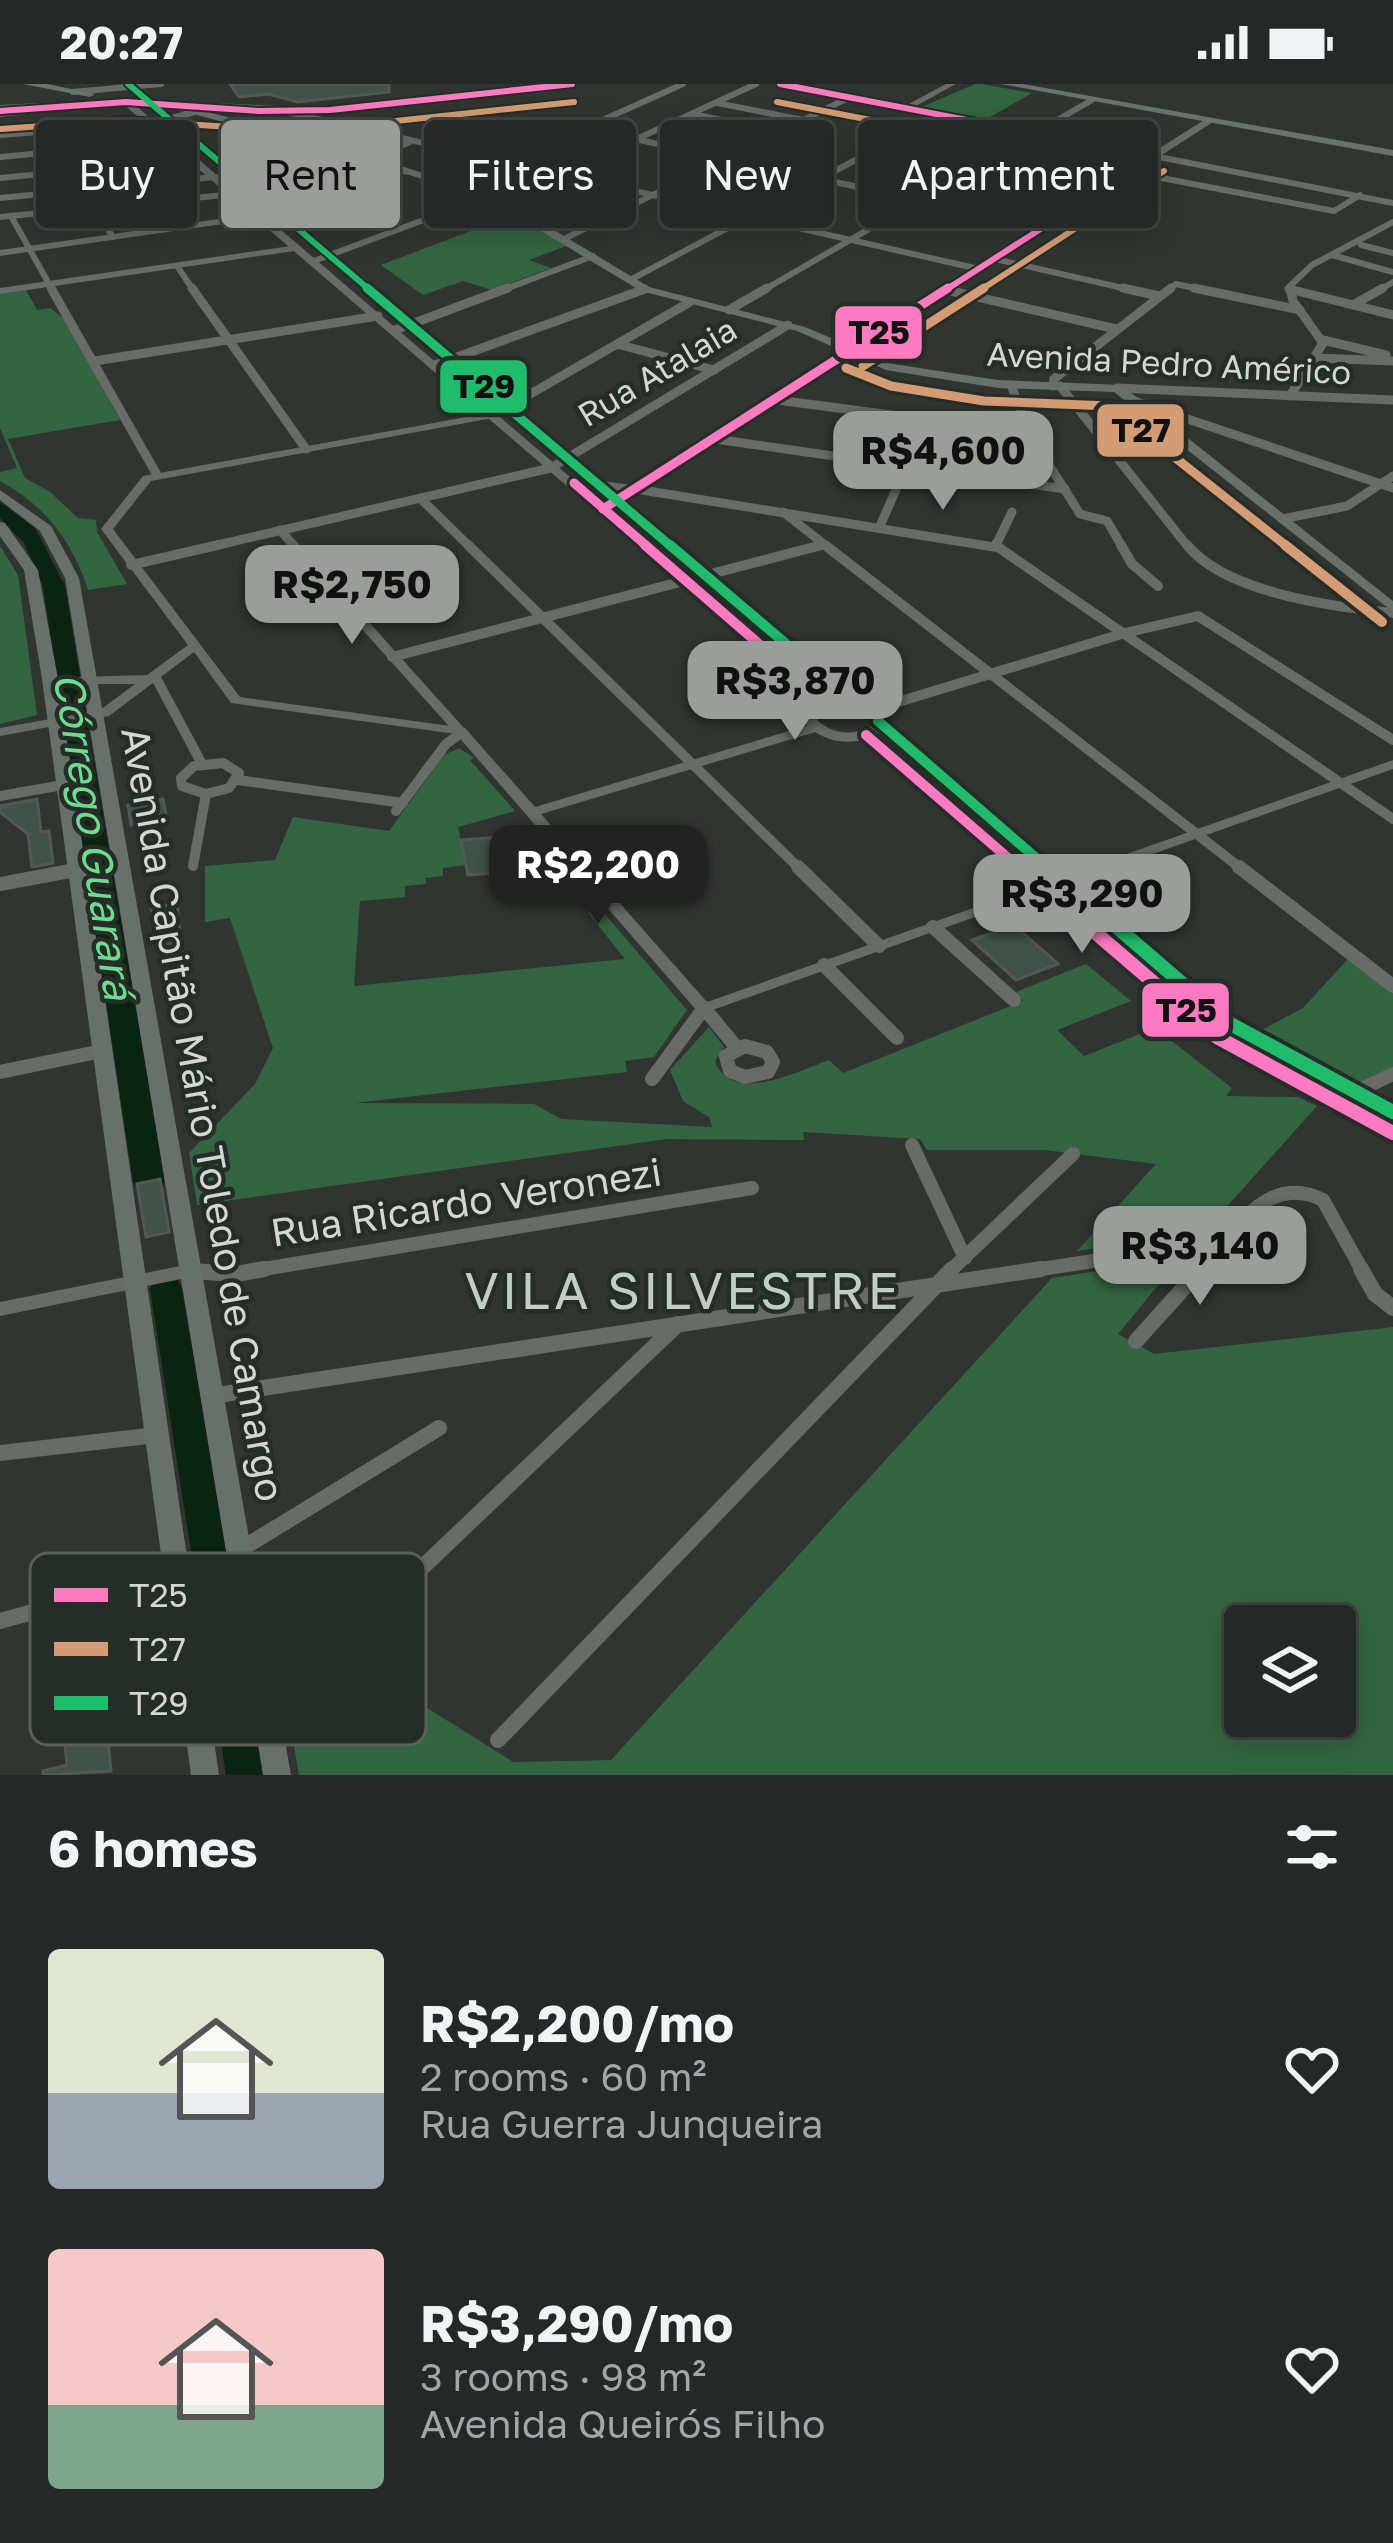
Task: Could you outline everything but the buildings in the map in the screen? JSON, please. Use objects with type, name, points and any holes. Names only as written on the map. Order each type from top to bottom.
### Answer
[{"type":"highway","points":[[7,101],[50,88],[286,110],[534,84]]},
{"type":"highway","points":[[7,101],[32,107],[126,102],[286,110],[572,84]]},
{"type":"highway","points":[[1006,84],[1393,153]]},
{"type":"highway","points":[[1033,84],[1318,135],[1393,143]]},
{"type":"highway","points":[[7,101],[110,96],[126,102]]},
{"type":"highway","points":[[137,111],[160,103]]},
{"type":"highway","points":[[262,120],[286,110]]},
{"type":"highway","points":[[217,119],[224,120]]},
{"type":"main road","points":[[160,103],[197,101],[217,119]]},
{"type":"main road","points":[[126,102],[148,120]]},
{"type":"main road","points":[[1158,154],[1210,121]]},
{"type":"main road","points":[[197,162],[221,182]]},
{"type":"main road","name":"Avenida Pedro Américo","points":[[400,168],[424,177]]},
{"type":"main road","points":[[275,228],[827,703]]},
{"type":"main road","name":"Avenida Pedro Américo","points":[[548,228],[645,289],[788,325],[896,369],[1012,385],[1112,390]]},
{"type":"main road","points":[[603,509],[1043,228]]},
{"type":"main road","points":[[1112,390],[1134,400],[1392,608]]},
{"type":"main road","points":[[1112,390],[1155,417]]},
{"type":"main road","points":[[570,480],[635,489]]},
{"type":"main road","name":"Avenida Capitão Mário Toledo de Camargo","points":[[0,494],[34,517],[64,557],[85,679],[63,784],[173,1553]]},
{"type":"main road","name":"Avenida Capitão Mário Toledo de Camargo","points":[[0,526],[31,570],[56,685],[75,720],[190,1271],[238,1551]]},
{"type":"main road","points":[[850,700],[875,709],[881,724],[866,735],[838,737],[814,728],[812,712],[827,703],[850,700]]},
{"type":"main road","points":[[866,735],[1216,1037],[1393,1133]]},
{"type":"main road","name":"Avenida Capitão Mário Toledo de Camargo","points":[[201,1745],[205,1775]]},
{"type":"main road","name":"Avenida Capitão Mário Toledo de Camargo","points":[[272,1745],[277,1775]]},
{"type":"street","points":[[73,92],[161,84]]},
{"type":"street","points":[[601,120],[683,84]]},
{"type":"street","points":[[677,120],[756,84]]},
{"type":"street","points":[[780,84],[966,120]]},
{"type":"street","points":[[911,108],[953,85]]},
{"type":"street","points":[[716,102],[805,120],[850,98]]},
{"type":"street","points":[[1057,120],[1092,100]]},
{"type":"street","points":[[7,101],[82,107],[92,103]]},
{"type":"street","points":[[158,120],[197,101]]},
{"type":"street","points":[[286,110],[424,144]]},
{"type":"street","points":[[691,114],[721,120]]},
{"type":"street","points":[[931,120],[940,115]]},
{"type":"street","points":[[0,135],[36,132]]},
{"type":"street","points":[[400,146],[412,141]]},
{"type":"street","points":[[0,157],[36,154]]},
{"type":"street","points":[[1158,157],[1393,203]]},
{"type":"street","name":"Avenida Pedro Américo","points":[[400,171],[410,172]]},
{"type":"street","points":[[0,178],[36,174]]},
{"type":"street","points":[[0,197],[215,177]]},
{"type":"street","points":[[1158,177],[1336,212],[1360,195]]},
{"type":"street","points":[[636,192],[660,198]]},
{"type":"street","points":[[566,238],[660,192]]},
{"type":"street","points":[[0,217],[36,214]]},
{"type":"street","points":[[11,216],[158,475]]},
{"type":"street","points":[[314,261],[424,220]]},
{"type":"street","points":[[0,254],[221,222]]},
{"type":"street","points":[[1289,289],[1307,266],[1361,244],[1393,222]]},
{"type":"street","points":[[107,228],[113,238]]},
{"type":"street","points":[[630,280],[727,228]]},
{"type":"street","points":[[797,228],[979,269]]},
{"type":"street","points":[[729,310],[871,228]]},
{"type":"street","points":[[1361,244],[1393,254]]},
{"type":"street","points":[[0,291],[298,248]]},
{"type":"street","points":[[1332,255],[1393,272]]},
{"type":"street","points":[[395,330],[593,256]]},
{"type":"street","points":[[995,259],[1159,296]]},
{"type":"street","points":[[177,266],[306,449]]},
{"type":"street","points":[[1353,305],[1393,282]]},
{"type":"street","points":[[1300,310],[1173,285],[1054,380],[1210,568],[1255,585],[1392,608]]},
{"type":"street","points":[[435,364],[645,289]]},
{"type":"street","points":[[1289,289],[1393,315]]},
{"type":"street","points":[[1289,289],[1323,340],[1393,359]]},
{"type":"street","points":[[947,290],[1116,329]]},
{"type":"street","points":[[460,732],[242,702],[230,695],[131,565],[108,524],[143,480],[158,475],[494,415],[691,302]]},
{"type":"street","points":[[95,361],[378,316]]},
{"type":"street","name":"Rua Atalaia","points":[[131,565],[554,466],[788,325]]},
{"type":"street","points":[[1290,396],[1323,340]]},
{"type":"street","points":[[617,344],[714,370]]},
{"type":"street","points":[[1314,358],[1393,359]]},
{"type":"street","points":[[1012,385],[1029,433],[1080,514],[1107,521],[1130,561],[1158,586]]},
{"type":"street","name":"Avenida Pedro Américo","points":[[1112,390],[1393,400]]},
{"type":"street","points":[[777,400],[1029,433]]},
{"type":"street","points":[[1134,400],[1393,488]]},
{"type":"street","points":[[1155,417],[1197,421]]},
{"type":"street","points":[[715,439],[1065,489]]},
{"type":"street","points":[[880,526],[906,467]]},
{"type":"street","points":[[1282,519],[1341,508],[1393,476]]},
{"type":"street","points":[[635,489],[996,544],[1393,819]]},
{"type":"street","points":[[420,498],[879,946]]},
{"type":"street","points":[[782,511],[1393,986]]},
{"type":"street","points":[[996,544],[1012,512]]},
{"type":"street","points":[[280,530],[737,1048]]},
{"type":"street","points":[[392,657],[822,545]]},
{"type":"street","points":[[875,709],[1125,633],[1198,616],[1393,740]]},
{"type":"street","points":[[0,732],[75,720],[122,704],[193,647]]},
{"type":"street","points":[[56,685],[85,679],[118,683],[156,678]]},
{"type":"street","points":[[156,678],[202,764]]},
{"type":"street","points":[[118,683],[124,691],[122,704]]},
{"type":"street","points":[[531,813],[814,728]]},
{"type":"street","points":[[238,780],[399,807],[460,732]]},
{"type":"street","points":[[202,764],[229,764],[239,773],[238,780],[229,788],[206,794],[191,792],[181,782],[188,770],[202,764]]},
{"type":"street","points":[[652,1079],[704,1008],[1393,764]]},
{"type":"street","points":[[0,796],[63,784]]},
{"type":"street","points":[[194,866],[206,794]]},
{"type":"street","points":[[0,884],[75,870]]},
{"type":"street","points":[[933,927],[1014,1000]]},
{"type":"street","points":[[824,965],[897,1038]]},
{"type":"street","points":[[0,1072],[101,1051]]},
{"type":"street","points":[[1335,1102],[1393,1074]]},
{"type":"street","points":[[1335,1102],[1393,1106]]},
{"type":"street","points":[[912,1145],[965,1258]]},
{"type":"street","points":[[498,1740],[938,1283],[1073,1154]]},
{"type":"street","name":"Rua Ricardo Veronezi","points":[[190,1271],[236,1274],[752,1188]]},
{"type":"street","points":[[1136,1341],[1272,1193],[1316,1195],[1334,1216],[1375,1294],[1393,1308]]},
{"type":"street","points":[[212,1396],[1226,1241]]},
{"type":"street","points":[[0,1309],[190,1271]]},
{"type":"street","points":[[426,1564],[679,1323]]},
{"type":"street","points":[[238,1551],[439,1428]]},
{"type":"street","points":[[0,1453],[157,1435]]},
{"type":"street","points":[[0,1621],[30,1613]]},
{"type":"green space","points":[[975,84],[1032,93],[985,120],[922,107]]},
{"type":"green space","points":[[479,228],[539,228],[566,246],[529,260],[551,268],[492,290],[463,281],[423,295],[381,265]]},
{"type":"green space","points":[[26,290],[37,310],[50,308],[67,321],[120,420],[8,439],[25,478],[50,492],[78,518],[96,520],[97,532],[127,584],[88,590],[55,526],[31,501],[0,481],[0,472],[17,468],[0,428],[0,294]]},
{"type":"green space","points":[[0,546],[18,575],[37,715],[0,724]]},
{"type":"green space","points":[[459,748],[474,758],[470,760],[515,811],[458,827],[466,865],[443,868],[443,876],[425,878],[426,884],[405,886],[405,897],[360,901],[354,986],[625,959],[589,914],[586,892],[687,1010],[654,1057],[625,1061],[627,1072],[355,1103],[534,1104],[561,1119],[712,1127],[709,1117],[683,1101],[670,1070],[709,1027],[724,1047],[715,1061],[735,1081],[766,1082],[829,1060],[843,1073],[1023,1001],[1016,992],[1086,964],[1131,1001],[1057,1030],[1084,1056],[1155,1028],[1232,1088],[1226,1096],[1298,1097],[1317,1106],[1204,1232],[1077,1251],[1156,1164],[1045,1150],[927,1150],[920,1139],[803,1132],[804,1140],[667,1139],[197,1205],[189,1153],[255,1084],[273,1048],[230,918],[205,922],[205,866],[275,860],[293,817],[389,831],[444,755]]},
{"type":"green space","points":[[1348,959],[1393,991],[1393,1074],[1344,1098],[1243,1040],[1303,1008]]},
{"type":"green space","points":[[1164,1261],[1174,1266],[1118,1334],[1154,1354],[1393,1327],[1393,1775],[299,1775],[294,1745],[426,1745],[426,1707],[513,1762],[611,1760],[1052,1278]]},
{"type":"waterway","name":"Córrego Guarará","points":[[0,508],[34,542],[54,586],[149,1182]]},
{"type":"waterway","name":"Córrego Guarará","points":[[166,1289],[209,1553]]},
{"type":"waterway","name":"Córrego Guarará","points":[[241,1745],[246,1775]]},
{"type":"transit line","name":"T29","points":[[128,84],[839,689]]},
{"type":"transit line","name":"T25","points":[[0,111],[126,102],[259,111],[330,110],[572,84]]},
{"type":"transit line","name":"T25","points":[[780,84],[967,120]]},
{"type":"transit line","name":"T27","points":[[1,129],[126,120],[258,129],[330,128],[574,102]]},
{"type":"transit line","name":"T27","points":[[777,102],[870,120]]},
{"type":"transit line","name":"T27","points":[[863,366],[1164,171]]},
{"type":"transit line","name":"T25","points":[[603,509],[1042,228]]},
{"type":"transit line","name":"T27","points":[[846,368],[891,386],[984,401],[1110,406],[1382,622]]},
{"type":"transit line","name":"T25","points":[[574,483],[827,703]]},
{"type":"transit line","name":"T29","points":[[878,721],[1227,1022],[1393,1112]]},
{"type":"transit line","name":"T25","points":[[866,735],[1217,1037],[1393,1133]]},
{"type":"district","name":"VILA SILVESTRE","points":[[683,1291]]}]
